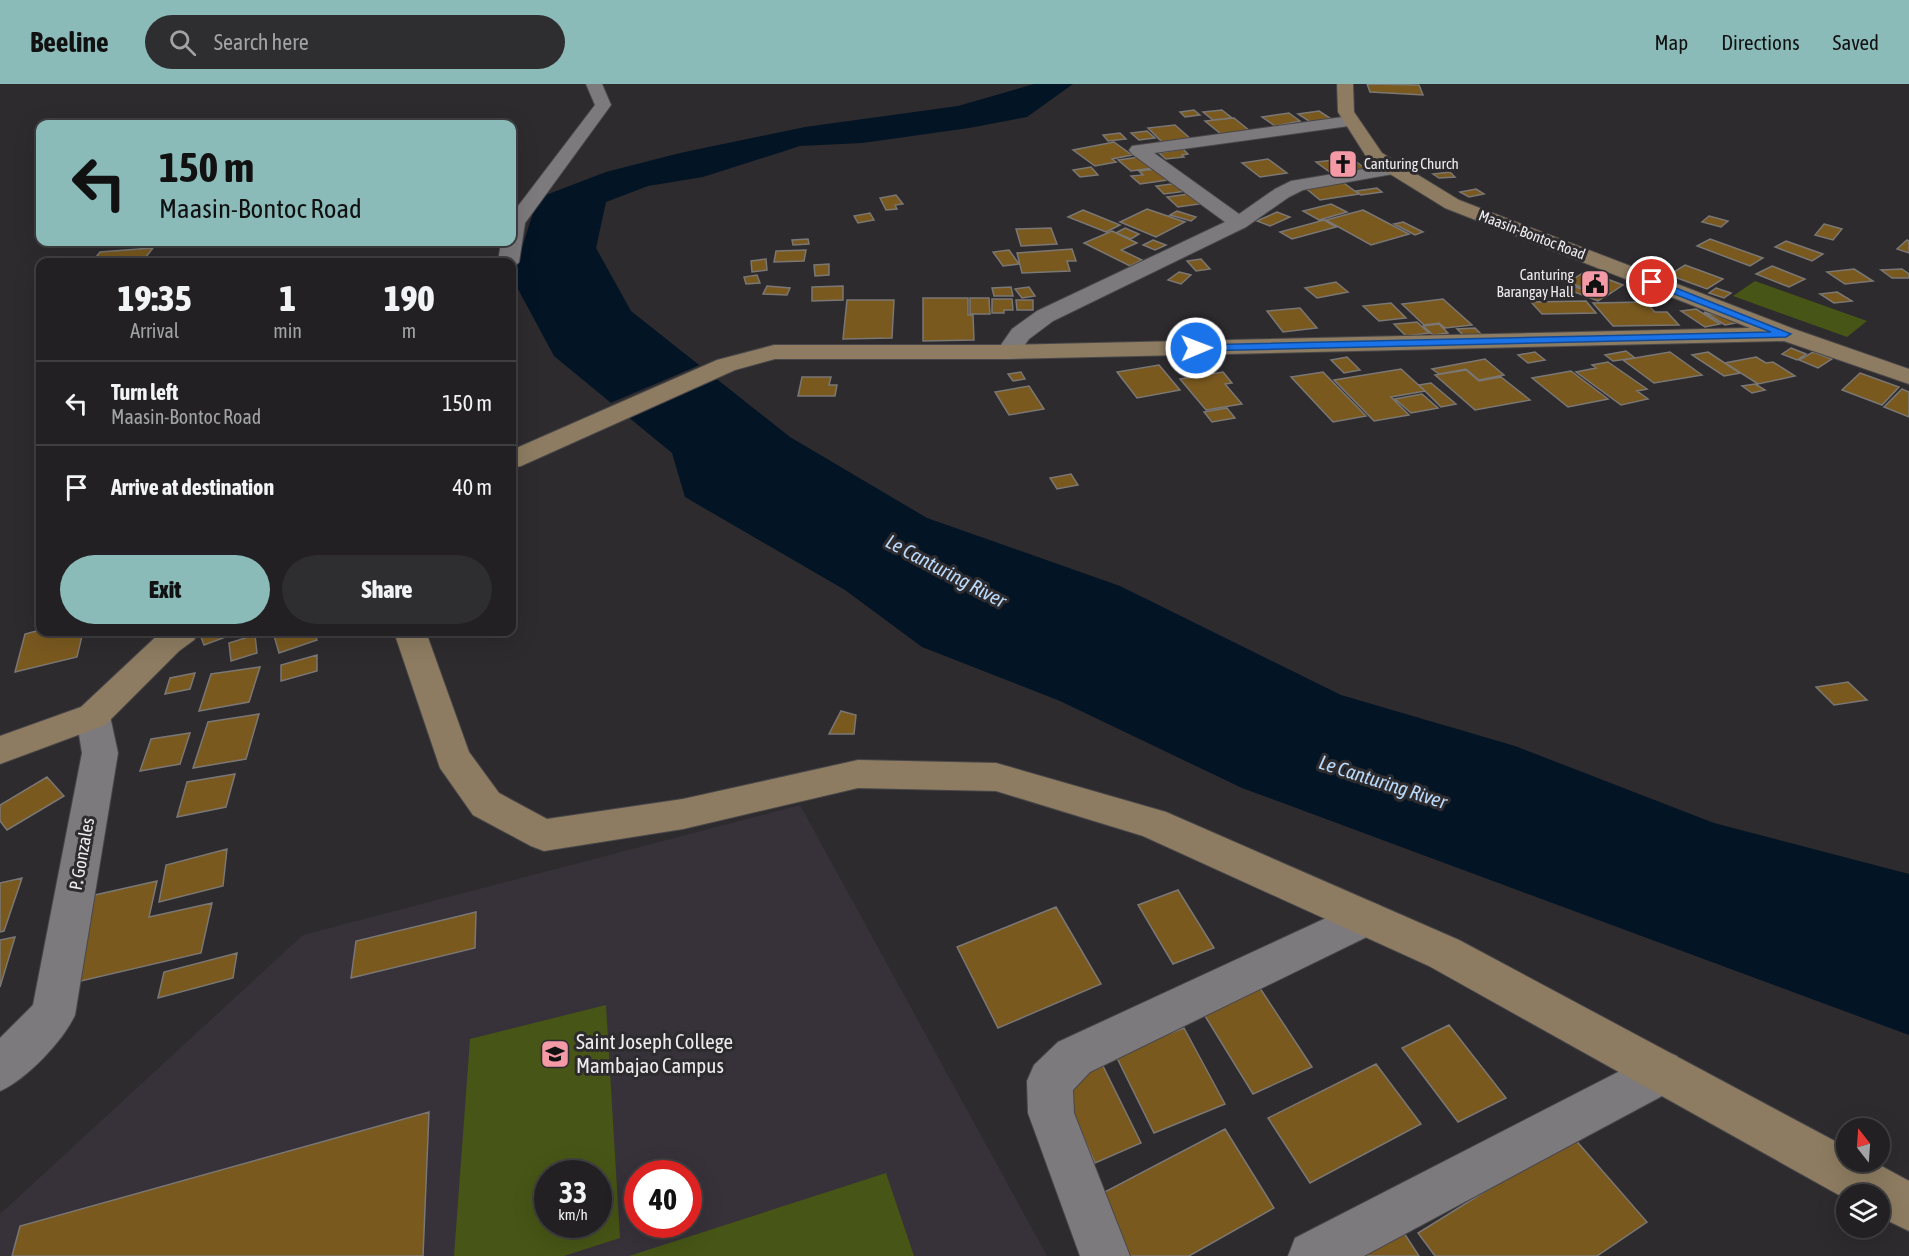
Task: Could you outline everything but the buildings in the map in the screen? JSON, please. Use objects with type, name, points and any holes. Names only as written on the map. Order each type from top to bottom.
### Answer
[{"type":"street","points":[[516,222],[603,105],[594,84]]},
{"type":"street","name":"Maasin-Bontoc Road","points":[[1346,84],[1346,112],[1375,157],[1452,204],[1786,334],[1909,377]]},
{"type":"street","points":[[1239,223],[1138,150],[1350,121]]},
{"type":"street","points":[[1008,352],[1020,334],[1045,316],[1239,223],[1282,192],[1298,186],[1393,170]]},
{"type":"street","points":[[516,458],[563,435],[726,365],[759,354],[1008,352],[1786,334]]},
{"type":"street","points":[[0,750],[93,716],[178,636]]},
{"type":"street","points":[[411,636],[453,758],[486,804],[544,835],[683,814],[858,774],[996,777],[1153,823],[1444,953],[1909,1207]]},
{"type":"street","name":"P. Gonzales","points":[[0,1069],[53,1015],[100,753],[93,716]]},
{"type":"street","points":[[1105,1256],[1051,1113],[1050,1081],[1074,1057],[1365,918]]},
{"type":"street","points":[[1313,1256],[1661,1072]]},
{"type":"shaded area","name":"Saint Joseph College Mambajao Campus","points":[[800,805],[1047,1256],[0,1256],[0,1214],[303,935]]},
{"type":"green space","points":[[1755,281],[1867,321],[1847,337],[1733,296]]},
{"type":"green space","points":[[606,1005],[620,1238],[564,1256],[454,1256],[470,1039]]},
{"type":"green space","points":[[886,1173],[914,1256],[629,1256],[685,1238],[702,1238],[702,1232]]},
{"type":"water","name":"Le Canturing River","points":[[1034,84],[1073,84],[1027,117],[969,128],[862,143],[800,146],[703,177],[648,186],[606,202],[596,248],[631,311],[790,437],[927,518],[1120,586],[1341,695],[1515,746],[1714,823],[1909,874],[1909,1035],[1242,788],[1060,701],[922,647],[845,590],[685,497],[672,453],[554,356],[516,285],[516,266],[538,198],[606,172],[680,153],[805,127],[958,106]]},
{"type":"pier","points":[[702,364],[720,378],[626,419],[608,404]]},
{"type":"place","name":"Canturing Church","points":[[1343,164]]},
{"type":"place","name":"Canturing Barangay Hall","points":[[1595,284]]},
{"type":"place","name":"Saint Joseph College Mambajao Campus","points":[[555,1054]]},
{"type":"route","points":[[1196,348],[1786,334],[1652,282]]}]
